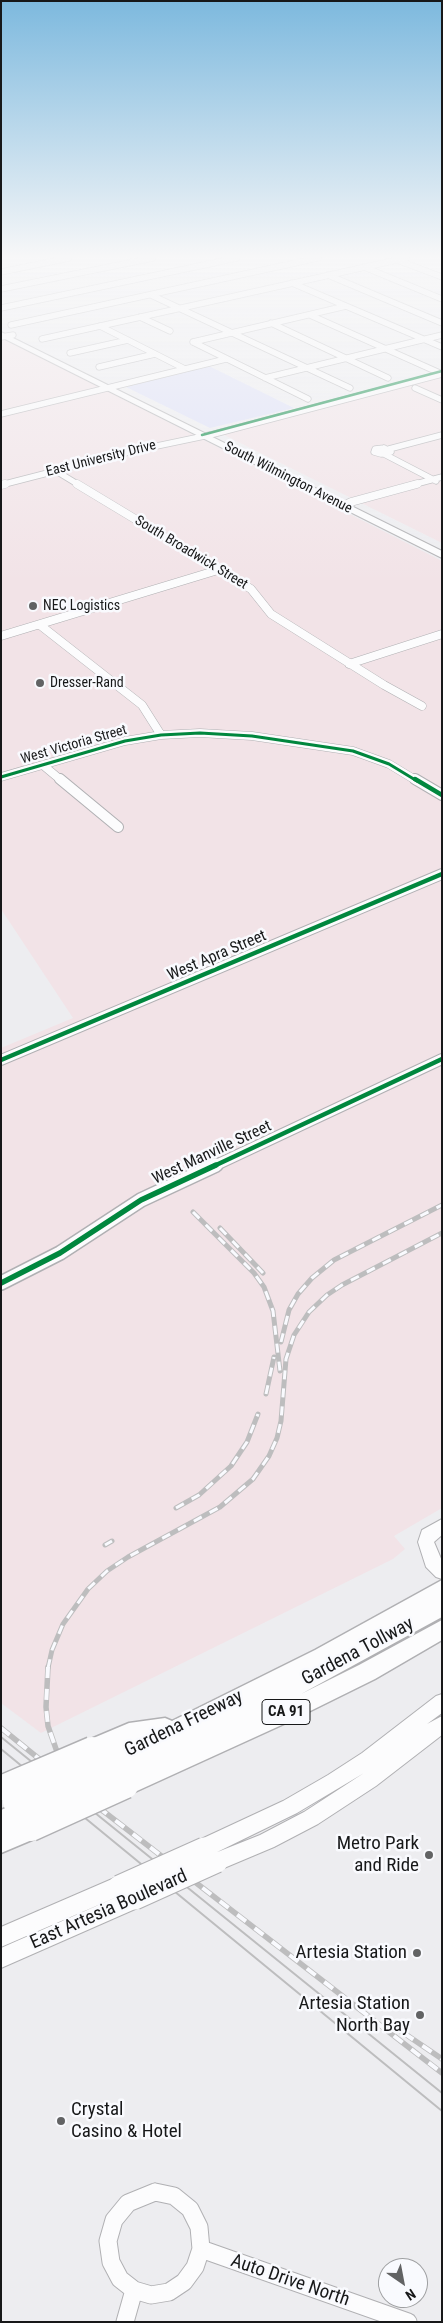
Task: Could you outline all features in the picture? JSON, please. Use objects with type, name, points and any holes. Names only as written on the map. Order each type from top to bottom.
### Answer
[{"type":"highway","name":"Gardena Freeway","points":[[1,1842],[15,1808],[109,1767],[187,1724],[438,1600]]},
{"type":"highway","name":"Gardena Tollway","points":[[109,1767],[285,1692],[438,1600]]},
{"type":"highway","name":"Gardena Freeway","points":[[15,1808],[109,1767],[278,1716],[367,1672],[442,1629]]},
{"type":"highway","points":[[1,1821],[15,1808]]},
{"type":"main road","name":"South Wilmington Avenue","points":[[67,366],[209,433],[351,504],[442,555]]},
{"type":"main road","name":"South Wilmington Avenue","points":[[75,366],[117,385],[351,504],[442,547]]},
{"type":"main road","points":[[442,1526],[428,1535],[426,1542],[432,1562],[442,1572]]},
{"type":"main road","points":[[211,1855],[369,1759],[442,1702]]},
{"type":"main road","points":[[211,1855],[267,1841],[310,1818],[370,1780],[442,1724]]},
{"type":"main road","name":"East Artesia Boulevard","points":[[1,1958],[27,1936],[119,1886],[211,1855]]},
{"type":"main road","name":"East Artesia Boulevard","points":[[1,1937],[27,1936],[135,1899],[211,1855]]},
{"type":"street","points":[[180,366],[185,369]]},
{"type":"street","points":[[1,414],[196,366]]},
{"type":"street","points":[[241,366],[308,399]]},
{"type":"street","points":[[303,366],[350,388]]},
{"type":"street","points":[[265,378],[313,366]]},
{"type":"street","points":[[364,366],[388,378]]},
{"type":"street","points":[[425,366],[441,373]]},
{"type":"street","name":"East University Drive","points":[[1,485],[441,373]]},
{"type":"street","points":[[415,388],[442,400]]},
{"type":"street","points":[[440,479],[388,452],[442,435]]},
{"type":"street","name":"South Broadwick Street","points":[[56,471],[251,589],[271,614],[349,664],[422,706]]},
{"type":"street","points":[[351,504],[440,479]]},
{"type":"street","points":[[1,636],[218,570]]},
{"type":"street","points":[[40,625],[142,705],[161,735]]},
{"type":"street","points":[[349,664],[442,634]]},
{"type":"street","name":"West Victoria Street","points":[[1,777],[125,741],[161,735],[200,733],[252,736],[353,751],[389,764],[442,795]]},
{"type":"street","points":[[44,766],[118,827]]},
{"type":"street","name":"West Apra Street","points":[[1,1060],[442,874]]},
{"type":"street","name":"West Manville Street","points":[[1,1283],[60,1253],[141,1200],[442,1059]]},
{"type":"street","points":[[165,2193],[183,2202],[196,2218],[199,2227],[201,2249],[199,2258],[190,2275],[177,2288],[169,2292],[152,2295],[134,2290],[120,2279],[115,2271],[109,2252],[108,2241],[110,2230],[120,2210],[136,2197],[146,2194],[165,2193]]},
{"type":"street","name":"Auto Drive North","points":[[201,2249],[408,2322]]},
{"type":"street","points":[[125,2322],[134,2290]]},
{"type":"shaded area","points":[[1,366],[59,366],[442,561],[442,1508],[394,1536],[405,1549],[393,1559],[41,1733],[1,1703],[1,1048],[73,1018],[1,909]]},
{"type":"shaded area","points":[[210,366],[294,408],[210,428],[126,387]]},
{"type":"shaded area","points":[[442,376],[442,543],[224,435],[224,433]]},
{"type":"tram line","points":[[1,1737],[442,2093]]},
{"type":"tram line","points":[[1,1749],[442,2111]]},
{"type":"railway","points":[[281,1342],[289,1310],[298,1294],[312,1278],[334,1260],[442,1205]]},
{"type":"railway","points":[[193,1212],[254,1273],[264,1287],[273,1311],[280,1371]]},
{"type":"railway","points":[[220,1228],[263,1273]]},
{"type":"railway","points":[[48,1668],[52,1650],[63,1624],[88,1589],[107,1571],[128,1557],[220,1507],[253,1479],[269,1456],[277,1438],[281,1421],[286,1359],[294,1335],[309,1312],[327,1295],[342,1285],[442,1233]]},
{"type":"railway","points":[[266,1394],[274,1357]]},
{"type":"railway","points":[[176,1508],[199,1495],[231,1466],[247,1442],[258,1414]]},
{"type":"railway","points":[[105,1545],[112,1541]]},
{"type":"railway","points":[[48,1667],[46,1707],[48,1726],[56,1749],[74,1780],[103,1811]]},
{"type":"railway","points":[[1,1728],[75,1788]]},
{"type":"railway","points":[[98,1807],[103,1811]]},
{"type":"railway","points":[[103,1811],[442,2073]]},
{"type":"railway","points":[[386,2021],[442,2059]]},
{"type":"cycle path","points":[[202,435],[442,371]]},
{"type":"cycle path","points":[[1,777],[125,741],[161,735],[200,733],[252,736],[353,751],[389,764],[442,795]]},
{"type":"cycle path","points":[[1,1060],[442,874]]},
{"type":"cycle path","points":[[1,1283],[60,1253],[141,1200],[442,1059]]},
{"type":"place","name":"NEC Logistics","points":[[33,606]]},
{"type":"place","name":"Dresser-Rand","points":[[40,683]]},
{"type":"place","name":"Metro Park and Ride","points":[[429,1855]]},
{"type":"place","name":"Artesia Station","points":[[417,1953]]},
{"type":"place","name":"Artesia Station North Bay","points":[[420,2015]]},
{"type":"place","name":"Crystal Casino & Hotel","points":[[61,2121]]}]
